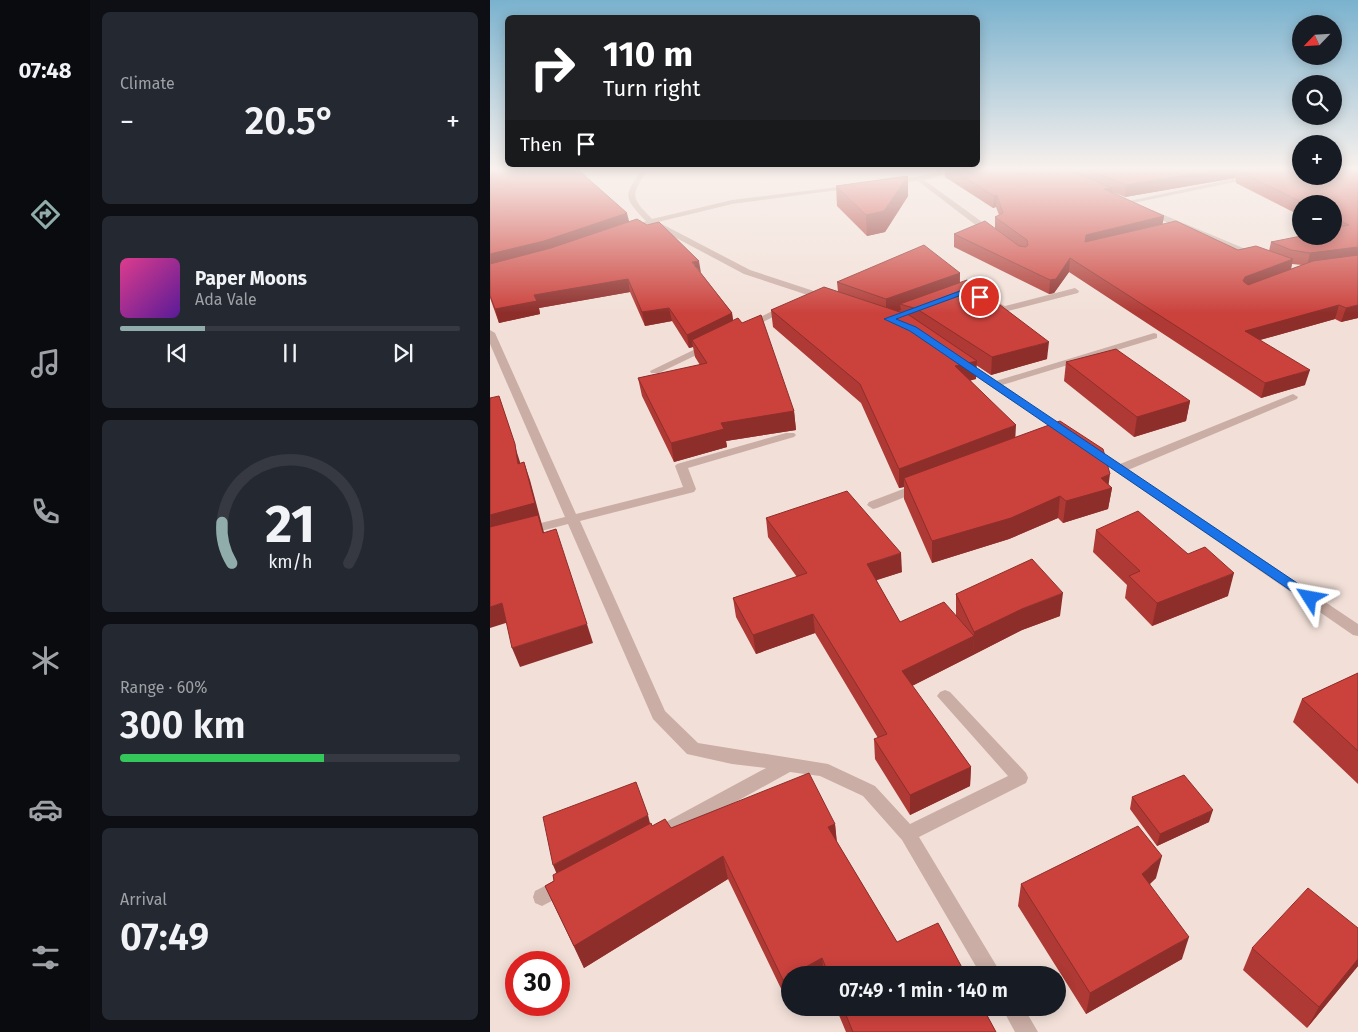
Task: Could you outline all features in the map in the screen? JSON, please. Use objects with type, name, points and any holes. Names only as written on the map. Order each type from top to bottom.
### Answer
[{"type":"street","points":[[642,216],[646,223],[747,272],[841,303]]},
{"type":"street","points":[[646,223],[674,216]]},
{"type":"street","points":[[969,216],[998,238]]},
{"type":"street","points":[[1160,216],[1263,258]]},
{"type":"street","points":[[1167,232],[1185,227]]},
{"type":"street","points":[[982,298],[1004,309],[1075,291]]},
{"type":"street","points":[[743,328],[813,294]]},
{"type":"street","points":[[490,333],[574,518],[659,715],[693,749],[732,757],[822,769],[869,791],[908,834],[987,966]]},
{"type":"street","points":[[995,384],[1154,336]]},
{"type":"street","points":[[655,372],[717,341]]},
{"type":"street","points":[[954,357],[1358,631]]},
{"type":"street","points":[[1119,469],[1293,397]]},
{"type":"street","points":[[518,533],[690,489],[681,466],[790,435]]},
{"type":"street","points":[[1046,438],[1072,437]]},
{"type":"street","points":[[873,505],[927,484]]},
{"type":"street","points":[[908,834],[1020,778],[945,696]]},
{"type":"street","points":[[644,842],[788,764]]},
{"type":"street","points":[[542,897],[576,879]]},
{"type":"street","points":[[1017,1016],[1026,1032]]},
{"type":"building","points":[[490,216],[618,216],[544,241],[490,254]]},
{"type":"building","points":[[1163,216],[1086,235],[1085,242],[1176,221],[1238,250],[1256,246],[1293,259],[1245,277],[1243,281],[1248,285],[1313,261],[1358,255],[1358,305],[1346,308],[1339,305],[1245,331],[1310,370],[1265,383],[1070,258],[1056,279],[1050,280],[954,234],[985,221],[1019,246],[1026,247],[1028,245],[1027,240],[995,217]]},
{"type":"building","points":[[1342,216],[1358,216],[1358,247],[1310,253],[1291,250],[1271,242],[1292,238],[1292,245],[1342,245],[1342,226],[1349,225],[1342,222]]},
{"type":"building","points":[[637,219],[647,225],[659,222],[699,261],[692,262],[732,313],[687,335],[669,308],[642,312],[628,279],[534,295],[537,301],[495,309],[490,295],[490,264],[551,248]]},
{"type":"building","points":[[924,245],[960,273],[886,299],[837,282]]},
{"type":"building","points":[[967,280],[1049,342],[992,357],[917,309],[900,304]]},
{"type":"building","points":[[824,287],[909,315],[977,361],[955,366],[1016,425],[899,469],[860,384],[771,310]]},
{"type":"building","points":[[761,315],[794,411],[721,423],[724,429],[671,443],[638,378],[707,363],[692,340],[738,318],[742,323]]},
{"type":"building","points":[[1116,349],[1190,401],[1137,417],[1066,362]]},
{"type":"building","points":[[499,396],[515,444],[518,464],[524,462],[535,503],[490,515],[490,398]]},
{"type":"building","points":[[1060,421],[1103,449],[1110,474],[1101,478],[1112,488],[1066,501],[1060,496],[1011,518],[932,541],[904,478]]},
{"type":"building","points":[[847,491],[901,553],[867,564],[900,622],[944,602],[974,636],[902,671],[971,767],[910,795],[874,739],[887,734],[813,614],[753,635],[733,598],[807,573],[766,518]]},
{"type":"building","points":[[1138,511],[1188,554],[1205,547],[1234,573],[1157,603],[1129,576],[1140,571],[1096,530]]},
{"type":"building","points":[[538,515],[543,533],[556,529],[587,624],[512,648],[502,603],[490,607],[490,527]]},
{"type":"building","points":[[1032,559],[1063,593],[1024,608],[974,632],[956,594]]},
{"type":"building","points":[[1358,673],[1358,751],[1302,699]]},
{"type":"building","points":[[809,773],[835,824],[828,827],[897,942],[938,923],[961,966],[825,966],[822,958],[807,966],[781,966],[781,976],[723,856],[574,946],[545,886],[554,881],[553,875],[651,823],[652,826],[665,819],[671,828]]},
{"type":"building","points":[[1184,775],[1213,810],[1160,834],[1132,797]]},
{"type":"building","points":[[636,782],[648,815],[553,865],[543,817]]},
{"type":"building","points":[[1138,826],[1162,856],[1142,874],[1189,937],[1090,993],[1021,884]]},
{"type":"building","points":[[1308,888],[1358,928],[1358,959],[1319,1007],[1252,948]]},
{"type":"building","points":[[846,1016],[987,1016],[996,1032],[853,1032]]},
{"type":"route","points":[[980,297],[968,291],[888,319],[913,329],[1310,598]]}]
